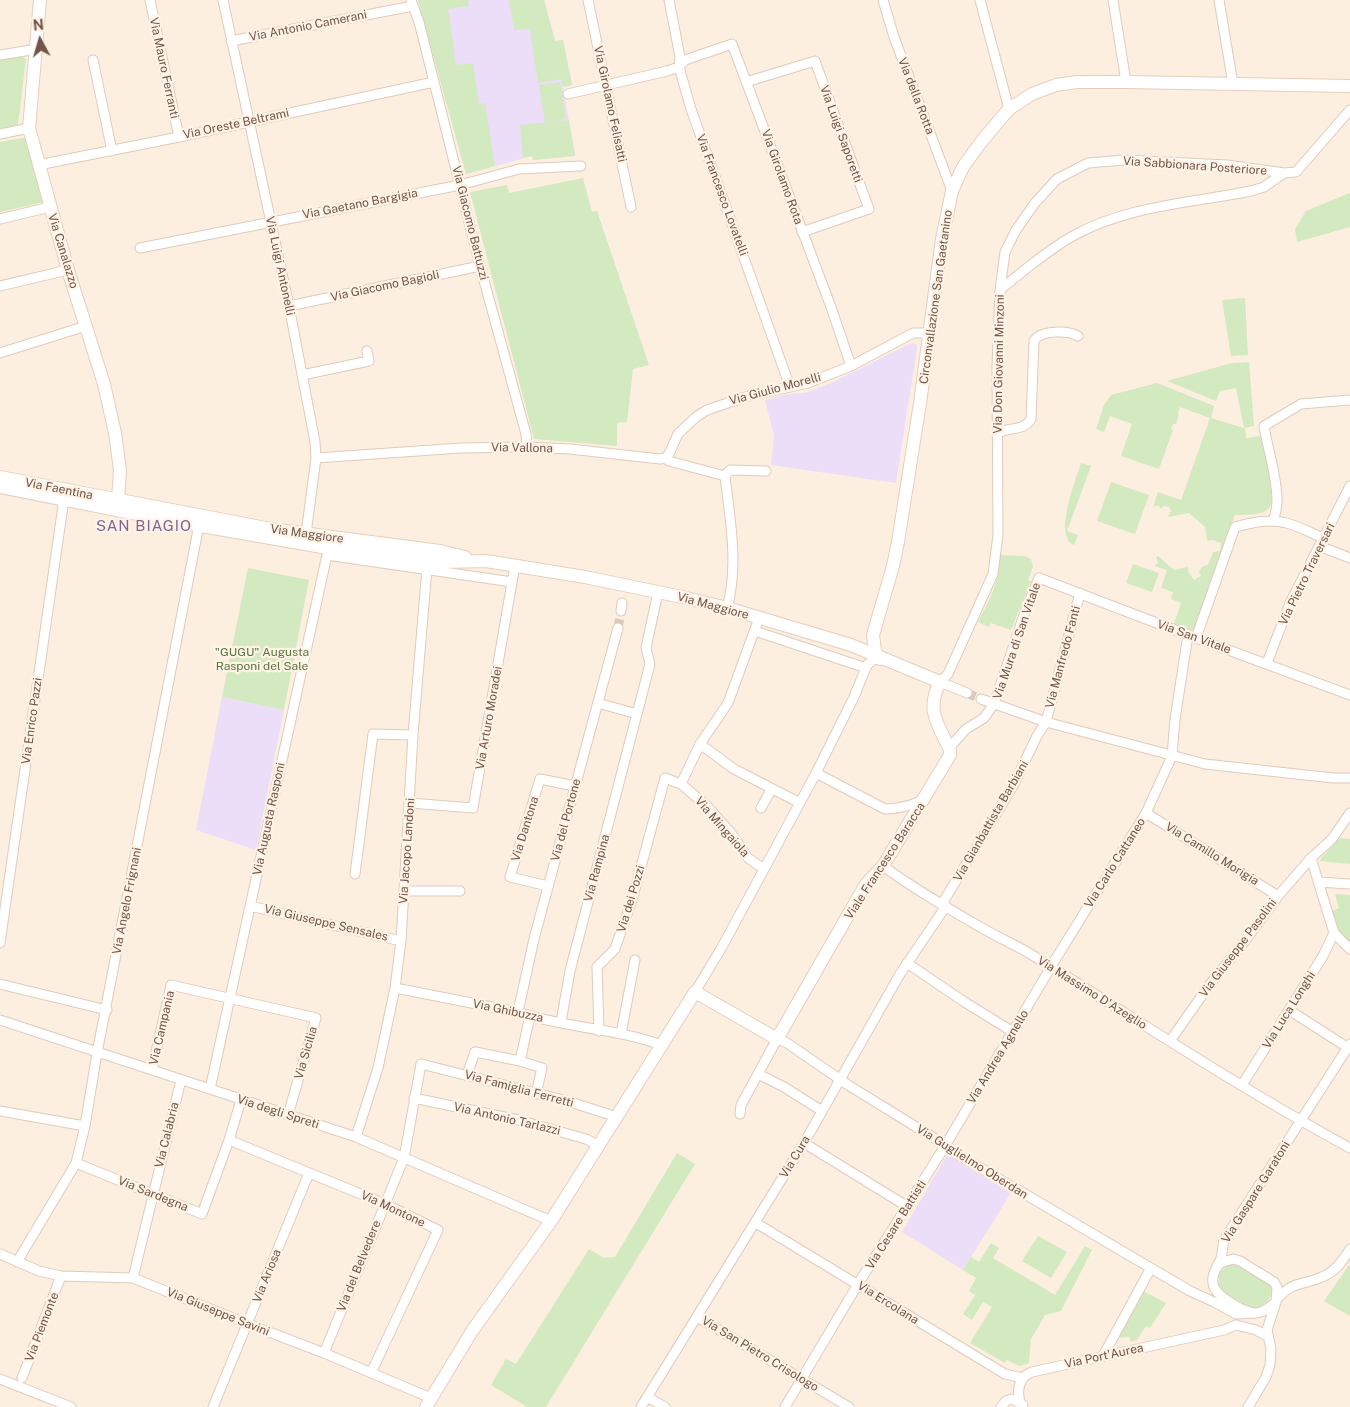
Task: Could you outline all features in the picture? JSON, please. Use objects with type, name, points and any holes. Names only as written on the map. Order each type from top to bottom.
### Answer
[{"type":"street","name":"Via Canalazzo","points":[[40,0],[29,128],[68,270],[104,384],[115,433],[120,475],[117,505]]},
{"type":"street","name":"Via Mauro Ferranti","points":[[150,0],[179,137]]},
{"type":"street","name":"Via Luigi Antonelli","points":[[223,0],[289,306],[315,442],[316,458],[306,534]]},
{"type":"street","name":"Via Girolamo Felisatti","points":[[588,0],[631,208]]},
{"type":"street","name":"Via Francesco Lovatelli","points":[[669,0],[680,57],[679,67],[691,109],[790,387]]},
{"type":"street","name":"Via della Rotta","points":[[883,0],[894,36],[952,191]]},
{"type":"street","points":[[980,0],[1010,109]]},
{"type":"street","points":[[1113,0],[1126,82]]},
{"type":"street","points":[[1219,0],[1232,78],[1231,84]]},
{"type":"street","name":"Via Antonio Camerani","points":[[231,41],[412,3]]},
{"type":"street","name":"Via Giacomo Battuzzi","points":[[412,3],[419,22],[480,266],[526,434],[527,447]]},
{"type":"street","name":"Via Girolamo Rota","points":[[679,67],[685,60],[732,44],[851,366]]},
{"type":"street","points":[[0,55],[37,49]]},
{"type":"street","points":[[93,60],[112,151]]},
{"type":"street","name":"Via Luigi Saporetti","points":[[746,82],[815,60],[869,209],[802,232]]},
{"type":"street","points":[[568,94],[679,67]]},
{"type":"street","name":"Via Oreste Beltrami","points":[[38,164],[112,151],[434,82]]},
{"type":"street","name":"Circonvallazione San Gaetanino","points":[[873,635],[896,550],[917,426],[942,239],[952,191],[963,168],[980,142],[1010,109],[1032,94],[1056,85],[1078,82],[1126,82],[1350,86]]},
{"type":"street","name":"Via Don Giovanni Minzoni","points":[[940,682],[948,674],[993,574],[998,535],[997,434],[1000,290],[1044,255],[1071,237],[1105,222],[1141,211],[1251,191],[1264,187],[1284,173],[1292,173],[1300,169],[1350,110]]},
{"type":"street","points":[[0,134],[29,128]]},
{"type":"street","name":"Via Sabbionara Posteriore","points":[[1000,290],[1005,252],[1016,230],[1035,203],[1057,179],[1088,163],[1124,160],[1227,165],[1284,173]]},
{"type":"street","name":"Via Gaetano Bargigia","points":[[140,248],[460,185],[520,169],[581,166]]},
{"type":"street","points":[[0,219],[50,207]]},
{"type":"street","name":"Via Giacomo Bagioli","points":[[289,306],[480,266]]},
{"type":"street","points":[[0,286],[68,270]]},
{"type":"street","points":[[0,353],[86,326]]},
{"type":"street","name":"Via Giulio Morelli","points":[[665,458],[669,454],[678,434],[707,410],[745,397],[808,383],[851,366],[914,333],[930,333]]},
{"type":"street","points":[[997,434],[1002,430],[1018,429],[1031,419],[1034,341],[1037,337],[1042,333],[1074,333],[1078,336]]},
{"type":"street","points":[[302,375],[369,361],[367,352]]},
{"type":"street","points":[[1350,400],[1300,404],[1264,426],[1270,458],[1273,464],[1277,503],[1273,521],[1286,522],[1350,558]]},
{"type":"street","name":"Via Vallona","points":[[316,458],[461,448],[570,448],[660,459],[665,458],[669,461],[725,476]]},
{"type":"street","points":[[727,608],[732,588],[734,556],[725,476],[730,470],[766,471]]},
{"type":"street","name":"Via Faentina","points":[[0,477],[117,505]]},
{"type":"street","name":"Via Pietro Traversari","points":[[1266,663],[1290,603],[1350,486]]},
{"type":"street","points":[[0,487],[64,499],[117,505]]},
{"type":"street","name":"Via Enrico Pazzi","points":[[0,943],[64,499]]},
{"type":"street","name":"Via Maggiore","points":[[117,505],[162,515],[166,520],[197,520],[258,536],[326,547],[428,560],[477,560],[658,592],[727,608],[851,645],[866,650],[880,659],[940,682]]},
{"type":"street","name":"Via Maggiore","points":[[117,505],[197,520],[306,534],[326,547],[428,560],[512,582]]},
{"type":"street","name":"Via Angelo Frignani","points":[[17,1262],[76,1163],[85,1126],[197,520]]},
{"type":"street","name":"Via Carlo Cattaneo","points":[[1051,967],[1146,813],[1172,756],[1176,718],[1192,637],[1235,527],[1253,522],[1273,521]]},
{"type":"street","points":[[258,536],[270,533],[300,538],[305,537],[306,534]]},
{"type":"street","name":"Via Augusta Rasponi","points":[[210,1090],[326,547]]},
{"type":"street","name":"Via Jacopo Landoni","points":[[356,1137],[378,1068],[401,941],[413,735],[428,560]]},
{"type":"street","name":"Via Arturo Moradei","points":[[410,803],[473,808],[515,566]]},
{"type":"street","name":"Via San Vitale","points":[[1039,578],[1350,695]]},
{"type":"street","name":"Via Mura di San Vitale","points":[[994,704],[1026,609],[1039,578]]},
{"type":"street","name":"Via Rampina","points":[[561,1022],[570,971],[650,664],[646,648],[658,592]]},
{"type":"street","name":"Via Manfredo Fanti","points":[[1037,736],[1046,722],[1080,593]]},
{"type":"street","points":[[681,784],[700,744],[728,703],[759,618]]},
{"type":"street","name":"Via del Portone","points":[[518,1012],[534,939],[618,628]]},
{"type":"street","name":"Via Maggiore","points":[[755,632],[866,667]]},
{"type":"street","points":[[851,645],[859,645],[873,635],[875,652],[880,659]]},
{"type":"street","points":[[428,1403],[469,1336],[550,1221],[599,1146],[695,992],[764,870],[816,773],[854,697],[866,667],[866,659],[862,653],[851,645]]},
{"type":"street","points":[[866,667],[874,659],[880,659]]},
{"type":"street","points":[[967,693],[940,682],[934,693],[932,706],[938,726],[950,747],[971,725],[984,718],[994,704]]},
{"type":"street","points":[[981,699],[1046,722],[1205,764],[1333,778],[1350,778]]},
{"type":"street","points":[[598,703],[637,714]]},
{"type":"street","points":[[354,874],[373,734],[413,735]]},
{"type":"street","name":"Via Gianbattista Barbiani","points":[[944,905],[1013,786],[1037,736]]},
{"type":"street","points":[[700,744],[734,769],[800,803]]},
{"type":"street","name":"Viale Francesco Baracca","points":[[740,1114],[741,1105],[777,1039],[866,884],[883,866],[925,799],[950,755],[950,747]]},
{"type":"street","points":[[816,773],[885,809],[910,806],[925,799]]},
{"type":"street","name":"Via dei Pozzi","points":[[599,1031],[597,967],[615,949],[632,900],[665,778],[681,784]]},
{"type":"street","name":"Via Dantona","points":[[548,886],[510,877],[540,779],[575,786]]},
{"type":"street","name":"Via Mingaiola","points":[[681,784],[707,806],[731,833],[748,858],[764,870]]},
{"type":"street","points":[[761,808],[772,790]]},
{"type":"street","name":"Via Camillo Morigia","points":[[1146,813],[1278,896]]},
{"type":"street","name":"Via Giuseppe Pasolini","points":[[1170,1041],[1210,984],[1278,896],[1311,858],[1332,838],[1350,813]]},
{"type":"street","points":[[1311,858],[1334,934],[1350,950]]},
{"type":"street","name":"Via Massimo D'Azeglio","points":[[883,866],[944,905],[1051,967],[1242,1086],[1350,1148]]},
{"type":"street","points":[[1318,882],[1350,884]]},
{"type":"street","points":[[404,890],[460,891]]},
{"type":"street","name":"Via Cura","points":[[641,1407],[756,1223],[841,1080],[907,963],[944,905]]},
{"type":"street","name":"Via Giuseppe Sensales","points":[[250,906],[401,941]]},
{"type":"street","name":"Via Luca Longhi","points":[[1242,1086],[1323,956],[1334,934]]},
{"type":"street","points":[[621,1034],[635,960]]},
{"type":"street","points":[[907,963],[1013,1032]]},
{"type":"street","name":"Via Andrea Agnello","points":[[945,1146],[1051,967]]},
{"type":"street","points":[[0,984],[107,1010]]},
{"type":"street","name":"Via Campania","points":[[152,1070],[171,985],[231,997]]},
{"type":"street","name":"Via Ghibuzza","points":[[394,988],[518,1012],[599,1031],[640,1037],[661,1045]]},
{"type":"street","name":"Via Guglielmo Oberdan","points":[[695,992],[787,1043],[841,1080],[945,1146],[1190,1291],[1236,1314]]},
{"type":"street","name":"Via Sicilia","points":[[231,997],[316,1018],[288,1115]]},
{"type":"street","points":[[1289,1010],[1349,1047]]},
{"type":"street","points":[[520,1061],[530,1016]]},
{"type":"street","name":"Via degli Spreti","points":[[0,1020],[356,1137],[550,1221]]},
{"type":"street","name":"Via Gaspare Garatoni","points":[[1217,1266],[1221,1259],[1224,1240],[1349,1047]]},
{"type":"street","points":[[468,1075],[475,1052],[520,1061],[542,1068],[536,1094]]},
{"type":"street","name":"Via Famiglia Ferretti","points":[[421,1064],[564,1100],[616,1117]]},
{"type":"street","name":"Via del Belvedere","points":[[324,1353],[404,1158],[421,1064]]},
{"type":"street","points":[[758,1074],[822,1111]]},
{"type":"street","name":"Via Calabria","points":[[134,1278],[152,1195],[181,1080]]},
{"type":"street","name":"Via Antonio Tarlazzi","points":[[414,1098],[534,1125],[586,1139],[599,1146]]},
{"type":"street","name":"Via Sardegna","points":[[76,1163],[202,1214],[229,1140],[241,1100]]},
{"type":"street","points":[[0,1111],[85,1126]]},
{"type":"street","name":"Via Montone","points":[[229,1140],[385,1204],[438,1230],[371,1373]]},
{"type":"street","points":[[804,1143],[908,1207]]},
{"type":"street","name":"Via Cesare Battisti","points":[[785,1407],[858,1284],[945,1146]]},
{"type":"street","name":"Via Ariosa","points":[[213,1407],[310,1173]]},
{"type":"street","name":"Via Ercolana","points":[[756,1223],[1005,1374],[1023,1378]]},
{"type":"street","points":[[1236,1314],[1263,1311],[1296,1283],[1322,1277],[1332,1271],[1344,1260],[1350,1249]]},
{"type":"street","name":"Via Giuseppe Savini","points":[[0,1254],[39,1271],[61,1276],[134,1278],[324,1353],[371,1373],[428,1403]]},
{"type":"street","points":[[1248,1407],[1266,1377],[1270,1364],[1271,1349],[1267,1336],[1268,1325],[1276,1301],[1277,1286],[1274,1282],[1240,1261],[1226,1260],[1217,1266],[1213,1274],[1214,1288],[1242,1309],[1256,1313]]},
{"type":"street","points":[[1103,1356],[1151,1268]]},
{"type":"street","name":"Via Piemonte","points":[[22,1378],[61,1276]]},
{"type":"street","points":[[1232,1303],[1238,1321],[1236,1325],[1256,1330],[1267,1336]]},
{"type":"street","name":"Via San Pietro Crisologo","points":[[697,1317],[849,1407]]},
{"type":"street","name":"Via Port'Aurea","points":[[1023,1378],[1026,1374],[1032,1372],[1224,1330],[1236,1325]]},
{"type":"street","points":[[10,1383],[22,1378],[24,1386],[28,1390]]},
{"type":"street","points":[[1022,1405],[1018,1388],[1023,1378]]},
{"type":"street","points":[[0,1379],[71,1407]]},
{"type":"street","points":[[647,1397],[665,1407]]},
{"type":"street","points":[[1001,1407],[1008,1400],[1015,1400],[1022,1405]]},
{"type":"shaded area","points":[[418,0],[544,0],[555,41],[563,40],[572,85],[563,87],[575,156],[533,160],[532,156],[466,174]]},
{"type":"shaded area","points":[[912,343],[916,344],[917,348],[896,483],[771,465],[774,436],[765,400],[789,394],[805,393],[831,383]]},
{"type":"shaded area","points":[[222,697],[284,710],[256,850],[196,830]]},
{"type":"shaded area","points":[[947,1155],[1011,1193],[963,1270],[902,1232]]},
{"type":"green space","points":[[418,0],[468,0],[469,6],[448,9],[456,65],[473,63],[479,104],[485,103],[495,166],[466,174]]},
{"type":"green space","points":[[509,0],[544,0],[555,41],[563,40],[572,85],[563,87],[561,79],[538,83],[530,29],[514,30]]},
{"type":"green space","points":[[22,56],[26,59],[18,125],[0,129],[0,60]]},
{"type":"green space","points":[[560,82],[566,119],[545,123],[539,85]]},
{"type":"green space","points":[[569,120],[575,156],[533,160],[532,156],[523,158],[520,125]]},
{"type":"green space","points":[[28,137],[44,202],[0,212],[0,142]]},
{"type":"green space","points":[[583,178],[592,212],[597,211],[649,365],[633,369],[627,422],[617,423],[617,446],[534,439],[470,192],[507,185],[509,193]]},
{"type":"green space","points":[[1350,193],[1350,227],[1297,242],[1295,229],[1306,211]]},
{"type":"green space","points":[[1245,298],[1248,355],[1231,356],[1222,300]]},
{"type":"green space","points":[[1249,362],[1254,426],[1245,428],[1246,438],[1262,436],[1266,461],[1269,464],[1272,502],[1270,507],[1262,512],[1235,515],[1195,632],[1174,624],[1181,603],[1171,599],[1173,592],[1161,588],[1167,570],[1154,566],[1158,563],[1156,557],[1158,556],[1174,570],[1188,567],[1188,571],[1194,580],[1201,576],[1199,571],[1203,566],[1208,565],[1213,552],[1220,551],[1221,543],[1213,540],[1207,541],[1205,526],[1189,513],[1168,517],[1171,511],[1169,507],[1164,506],[1161,509],[1158,505],[1153,507],[1158,492],[1181,500],[1210,418],[1180,407],[1176,424],[1173,424],[1171,429],[1173,430],[1159,469],[1121,456],[1132,424],[1110,416],[1104,432],[1096,429],[1104,405],[1111,395],[1157,383],[1214,406],[1211,418],[1244,428],[1236,388],[1220,391],[1216,401],[1167,381],[1232,363]]},
{"type":"green space","points":[[1081,463],[1091,466],[1067,531],[1078,535],[1074,545],[1068,540],[1066,531],[1066,520],[1071,494]]},
{"type":"green space","points":[[1111,482],[1149,495],[1135,534],[1097,521]]},
{"type":"green space","points":[[1000,555],[1025,556],[1031,559],[1033,567],[1028,580],[1031,581],[1011,630],[991,623],[989,627],[978,622],[994,590]]},
{"type":"green space","points":[[1133,564],[1159,573],[1152,592],[1126,583]]},
{"type":"green space","name":"\"GUGU\" Augusta Rasponi del Sale","points":[[248,568],[309,580],[284,710],[222,697]]},
{"type":"green space","points":[[1340,838],[1350,839],[1350,864],[1320,861],[1321,858]]},
{"type":"green space","points":[[1335,894],[1350,895],[1350,943],[1340,934],[1332,911],[1339,908]]},
{"type":"green space","points":[[677,1153],[695,1164],[546,1407],[527,1407],[491,1385],[506,1359],[516,1364],[589,1249],[604,1258],[615,1257]]},
{"type":"green space","points":[[1038,1236],[1067,1252],[1051,1278],[1022,1261]]},
{"type":"green space","points":[[991,1243],[999,1248],[993,1258],[1055,1295],[1085,1246],[1092,1250],[1061,1311],[1045,1315],[1031,1339],[1029,1363],[1019,1366],[1007,1360],[1005,1363],[970,1343],[992,1307],[983,1302],[972,1320],[963,1314],[975,1295],[969,1291],[976,1278],[963,1270],[971,1257],[979,1262]]},
{"type":"green space","points":[[1238,1264],[1271,1284],[1271,1294],[1263,1305],[1254,1308],[1249,1307],[1221,1290],[1219,1275],[1227,1266]]},
{"type":"green space","points":[[1350,1266],[1350,1316],[1324,1301]]},
{"type":"green space","points":[[1143,1291],[1166,1303],[1150,1328],[1146,1326],[1137,1340],[1130,1342],[1130,1337],[1117,1338]]},
{"type":"tunnel","points":[[618,628],[621,611]]},
{"type":"tunnel","points":[[967,693],[981,699]]},
{"type":"district","name":"SAN BIAGIO","points":[[144,526]]}]
